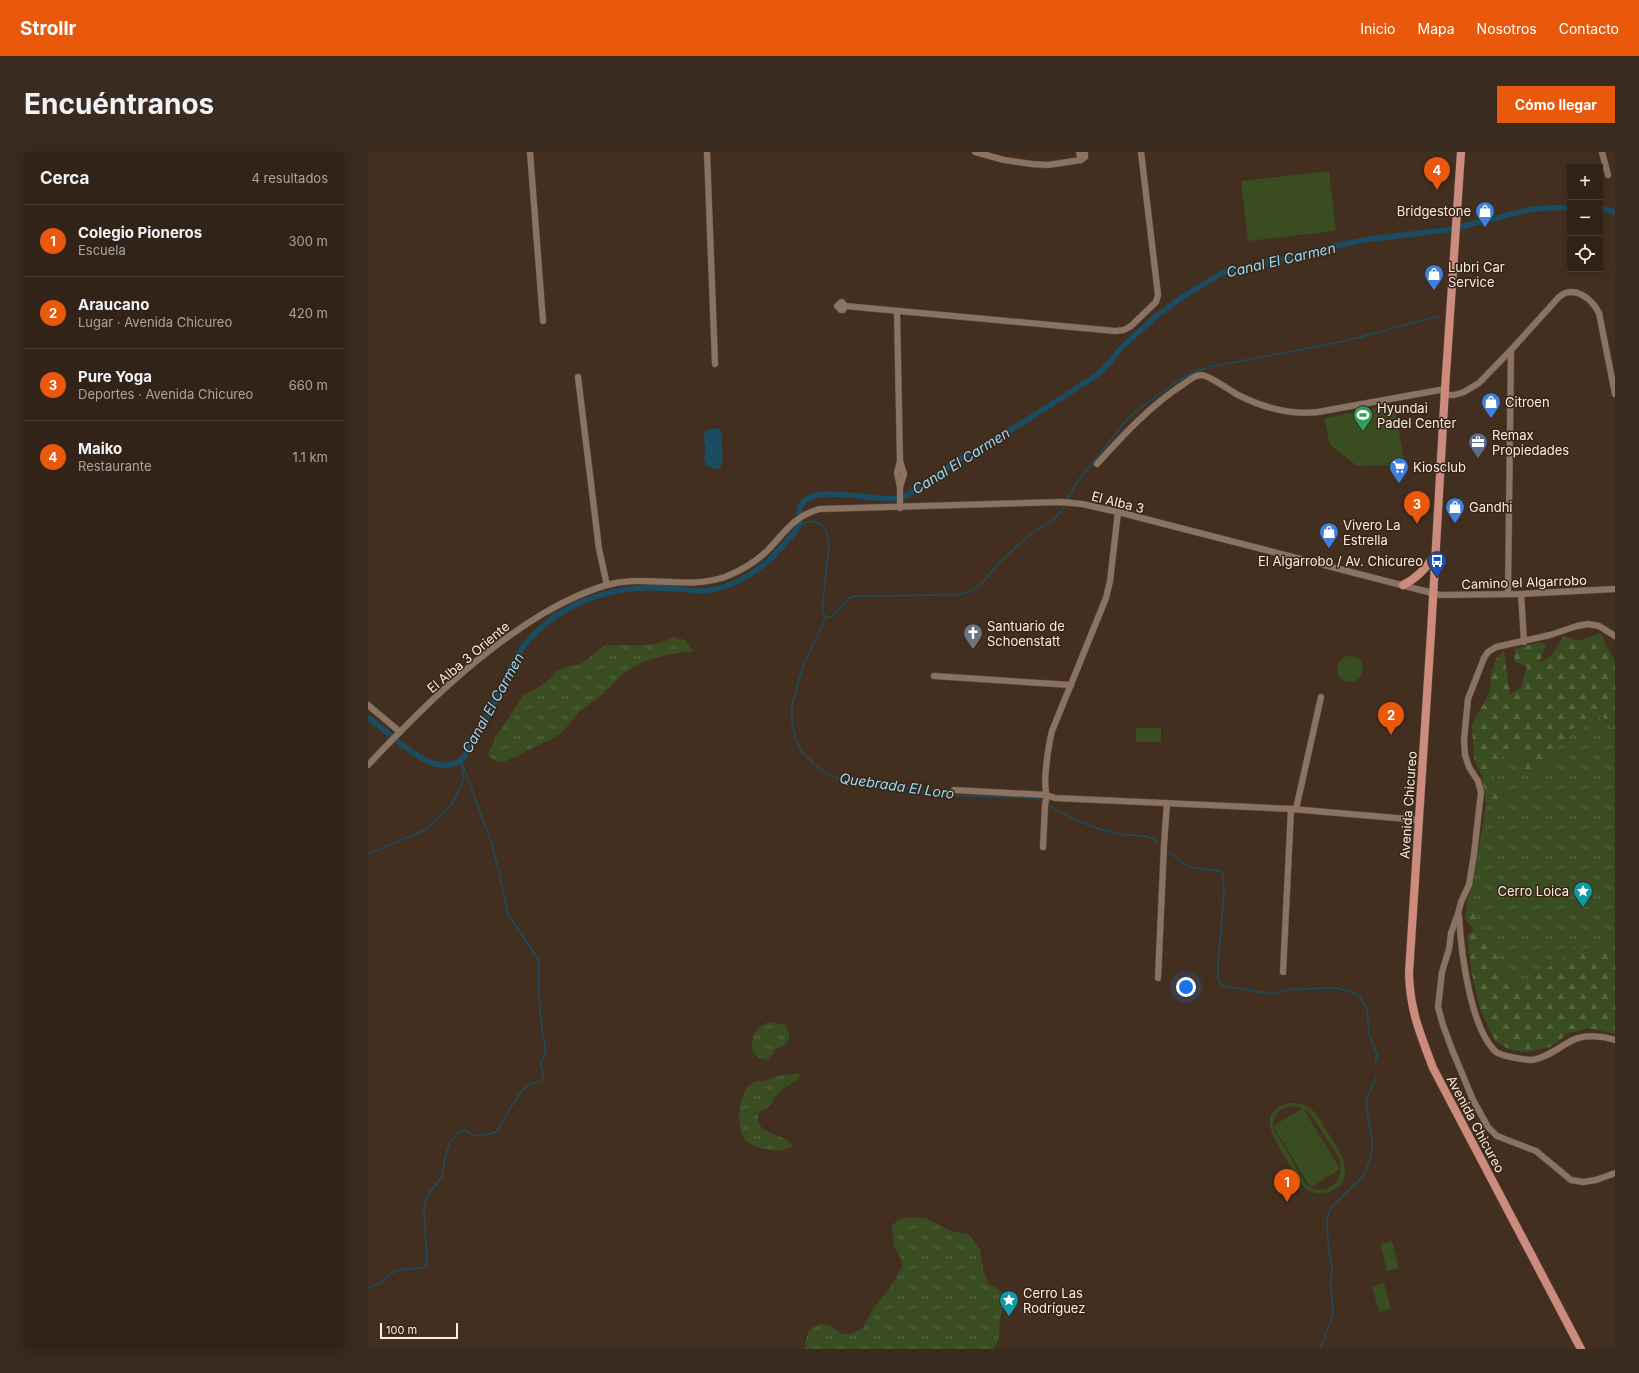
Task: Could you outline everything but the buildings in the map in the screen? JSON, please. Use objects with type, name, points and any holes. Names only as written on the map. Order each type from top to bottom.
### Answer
[{"type":"main road","name":"Avenida Chicureo","points":[[1461,152],[1409,973],[1410,996],[1415,1019],[1438,1077],[1581,1349]]},
{"type":"main road","points":[[1403,584],[1413,578],[1435,555]]},
{"type":"main road","points":[[1413,578],[1415,588]]},
{"type":"street","points":[[530,152],[543,321]]},
{"type":"street","points":[[707,152],[715,364]]},
{"type":"street","points":[[975,152],[1004,160],[1032,164],[1048,164],[1081,160],[1085,157],[1085,152]]},
{"type":"street","points":[[1079,152],[1081,160]]},
{"type":"street","points":[[845,306],[1115,331],[1128,328],[1156,302],[1158,295],[1141,152]]},
{"type":"street","points":[[1602,152],[1608,174]]},
{"type":"street","points":[[1097,464],[1151,409],[1182,385],[1200,375],[1207,376],[1239,395],[1266,406],[1298,413],[1318,412],[1445,392],[1459,394],[1474,387],[1511,350],[1559,297],[1568,291],[1577,293],[1591,302],[1599,314],[1615,394]]},
{"type":"street","points":[[897,311],[900,461],[904,474],[900,487],[900,508]]},
{"type":"street","points":[[1508,594],[1511,350]]},
{"type":"street","points":[[578,377],[599,549],[607,585]]},
{"type":"street","name":"El Alba 3","points":[[792,522],[807,513],[819,509],[838,507],[900,508],[1065,502],[1118,512],[1434,593]]},
{"type":"street","points":[[1042,847],[1047,795],[1045,791],[1045,780],[1050,738],[1106,598],[1118,512]]},
{"type":"street","name":"El Alba 3 Oriente","points":[[368,765],[398,733],[470,666],[511,634],[571,599],[607,585],[640,580],[694,583],[724,577],[740,570],[760,557],[792,522]]},
{"type":"street","name":"Camino el Algarrobo","points":[[1434,593],[1444,595],[1521,594],[1615,589]]},
{"type":"street","points":[[1521,594],[1524,642]]},
{"type":"street","points":[[1615,636],[1599,626],[1588,624],[1524,642],[1496,647],[1488,652],[1484,658],[1468,699],[1464,740],[1465,755],[1469,766],[1478,781],[1481,792],[1474,854],[1469,885],[1461,902],[1451,933],[1449,950],[1442,972],[1438,1007],[1451,1047],[1473,1100],[1488,1127],[1497,1136],[1536,1151],[1558,1171],[1571,1180],[1583,1182],[1596,1180],[1615,1173]]},
{"type":"street","points":[[934,676],[1071,685]]},
{"type":"street","points":[[1283,972],[1293,809],[1321,697]]},
{"type":"street","points":[[368,705],[398,733]]},
{"type":"street","points":[[954,790],[1047,795],[1055,798],[1293,809],[1419,820]]},
{"type":"street","points":[[1158,978],[1164,845],[1168,803]]},
{"type":"street","points":[[1458,914],[1467,983],[1473,1005],[1486,1039],[1497,1053],[1532,1060],[1548,1055],[1574,1039],[1584,1037],[1607,1037],[1615,1040]]},
{"type":"green space","points":[[1329,171],[1336,231],[1248,241],[1241,181]]},
{"type":"green space","name":"Hyundai Padel Center","points":[[1394,405],[1405,465],[1357,466],[1330,445],[1324,418]]},
{"type":"green space","points":[[1600,633],[1615,662],[1615,746],[1614,731],[1601,714],[1592,726],[1574,727],[1556,749],[1544,771],[1523,770],[1522,754],[1505,750],[1490,786],[1513,793],[1513,802],[1486,805],[1482,776],[1474,759],[1472,725],[1490,691],[1491,674],[1496,659],[1504,651],[1510,695],[1521,687],[1527,667],[1514,661],[1515,649],[1540,642],[1546,645],[1539,663],[1551,656],[1564,636],[1579,641]]},
{"type":"green space","points":[[672,637],[685,640],[693,651],[689,653],[684,652],[662,656],[643,662],[626,672],[594,701],[579,712],[565,729],[556,737],[504,762],[495,761],[488,755],[495,738],[522,697],[526,693],[533,691],[546,682],[558,670],[568,666],[581,664],[606,645],[650,645],[662,642]]},
{"type":"green space","points":[[1350,656],[1359,660],[1363,669],[1359,678],[1350,682],[1341,678],[1337,669],[1341,660]]},
{"type":"green space","points":[[1601,714],[1614,731],[1615,746],[1615,937],[1600,955],[1575,947],[1558,962],[1521,982],[1506,974],[1485,932],[1467,902],[1473,883],[1486,805],[1513,801],[1513,793],[1490,786],[1505,750],[1522,753],[1544,771],[1556,749],[1574,727],[1592,726]]},
{"type":"green space","points":[[1136,728],[1161,728],[1161,742],[1136,742]]},
{"type":"green space","points":[[1467,902],[1485,932],[1506,974],[1521,982],[1558,962],[1575,947],[1600,955],[1615,937],[1615,1034],[1588,1028],[1569,1033],[1550,1047],[1529,1052],[1511,1050],[1496,1042],[1481,1012],[1472,974],[1467,936],[1474,930],[1465,919]]},
{"type":"green space","points":[[769,1022],[785,1025],[789,1032],[789,1039],[784,1046],[776,1049],[770,1059],[765,1060],[759,1058],[753,1053],[752,1043],[754,1034],[757,1030]]},
{"type":"green space","points":[[799,1074],[799,1079],[781,1090],[774,1098],[772,1104],[759,1113],[758,1120],[764,1129],[793,1145],[782,1150],[767,1150],[752,1145],[743,1137],[741,1131],[739,1116],[741,1100],[744,1093],[748,1087],[755,1082],[769,1080],[776,1076]]},
{"type":"green space","points":[[1290,1103],[1300,1104],[1313,1110],[1318,1116],[1337,1148],[1344,1164],[1345,1173],[1343,1180],[1338,1187],[1329,1192],[1319,1193],[1313,1192],[1304,1187],[1276,1142],[1270,1126],[1270,1118],[1273,1112],[1279,1107]],"holes":[[[1292,1106],[1303,1108],[1273,1126],[1274,1118],[1279,1111]],[[1303,1108],[1311,1115],[1338,1156],[1341,1171],[1336,1182],[1331,1187],[1318,1190],[1310,1188],[1340,1169]],[[1273,1126],[1310,1187],[1307,1186]]]},
{"type":"green space","points":[[914,1217],[928,1219],[951,1231],[968,1234],[980,1249],[983,1269],[988,1283],[1005,1296],[1000,1318],[999,1336],[994,1349],[804,1349],[808,1332],[820,1324],[829,1325],[842,1334],[851,1334],[863,1328],[873,1308],[888,1291],[902,1267],[901,1259],[894,1246],[892,1225],[900,1219]]},
{"type":"green space","points":[[1392,1241],[1399,1268],[1387,1271],[1380,1244]]},
{"type":"green space","points":[[1384,1283],[1391,1309],[1379,1312],[1372,1286]]},
{"type":"water","points":[[713,428],[719,429],[722,436],[722,465],[717,469],[707,466],[704,459],[706,448],[703,435],[707,430]]},
{"type":"waterway","name":"Canal El Carmen","points":[[368,718],[415,754],[428,761],[441,765],[453,764],[465,756],[518,654],[530,639],[557,615],[588,599],[624,590],[665,588],[703,591],[726,586],[748,576],[776,553],[797,530],[800,522],[800,506],[809,498],[820,495],[835,494],[881,498],[906,496],[957,461],[1027,420],[1097,375],[1120,349],[1155,317],[1181,298],[1222,273],[1363,240],[1447,230],[1533,209],[1567,207]]},
{"type":"waterway","name":"Canal El Carmen","points":[[1603,209],[1615,212]]},
{"type":"waterway","points":[[1066,501],[1077,482],[1129,417],[1171,385],[1194,372],[1209,367],[1341,342],[1439,316]]},
{"type":"waterway","points":[[826,617],[832,617],[848,599],[854,596],[957,595],[969,592],[982,583],[1000,562],[1027,537],[1054,519],[1062,510],[1064,505]]},
{"type":"waterway","name":"Quebrada El Loro","points":[[799,526],[810,521],[819,523],[826,530],[829,543],[822,612],[826,617],[803,666],[792,705],[792,723],[796,739],[802,752],[815,765],[831,776],[845,781],[901,787],[937,795],[1034,798],[1045,801]]},
{"type":"waterway","points":[[368,1288],[381,1283],[391,1273],[405,1269],[425,1268],[427,1261],[424,1209],[427,1196],[443,1175],[444,1162],[450,1141],[458,1133],[465,1130],[474,1136],[491,1134],[497,1131],[523,1090],[529,1084],[541,1081],[544,1076],[541,1064],[545,1053],[545,1043],[542,1032],[539,997],[539,960],[509,916],[492,844],[461,760]]},
{"type":"waterway","points":[[368,854],[425,830],[452,804],[464,778],[461,764]]},
{"type":"waterway","name":"Quebrada El Loro","points":[[1047,803],[1063,814],[1096,828],[1126,835],[1147,837],[1155,839],[1158,842]]},
{"type":"waterway","name":"Quebrada El Loro","points":[[1169,852],[1187,866],[1198,869],[1215,870],[1223,873],[1224,893],[1218,966],[1218,980],[1223,986],[1272,994],[1294,989],[1338,988],[1354,993],[1360,997],[1367,1008],[1369,1035],[1377,1054],[1375,1064]]},
{"type":"waterway","name":"Quebrada El Loro","points":[[1320,1349],[1333,1315],[1331,1285],[1332,1268],[1328,1243],[1327,1219],[1331,1207],[1357,1183],[1364,1174],[1369,1163],[1372,1152],[1372,1140],[1366,1105],[1367,1097],[1376,1077]]},
{"type":"place","name":"Maiko","points":[[1437,190]]},
{"type":"place","name":"Bridgestone","points":[[1485,228]]},
{"type":"place","name":"Lubri Car Service","points":[[1434,291]]},
{"type":"place","name":"Citroen","points":[[1491,419]]},
{"type":"place","name":"Hyundai Padel Center","points":[[1363,432]]},
{"type":"place","name":"Remax Propiedades","points":[[1478,459]]},
{"type":"place","name":"Kiosclub","points":[[1399,484]]},
{"type":"place","name":"Pure Yoga","points":[[1417,524]]},
{"type":"place","name":"Gandhi","points":[[1455,524]]},
{"type":"place","name":"Vivero La Estrella","points":[[1329,549]]},
{"type":"place","name":"El Algarrobo / Av. Chicureo","points":[[1437,578]]},
{"type":"place","name":"Santuario de Schoenstatt","points":[[973,650]]},
{"type":"place","name":"Araucano","points":[[1391,735]]},
{"type":"place","name":"Cerro Loica","points":[[1583,908]]},
{"type":"place","name":"Colegio Pioneros","points":[[1287,1202]]},
{"type":"place","name":"Cerro Las Rodríguez","points":[[1009,1317]]}]
